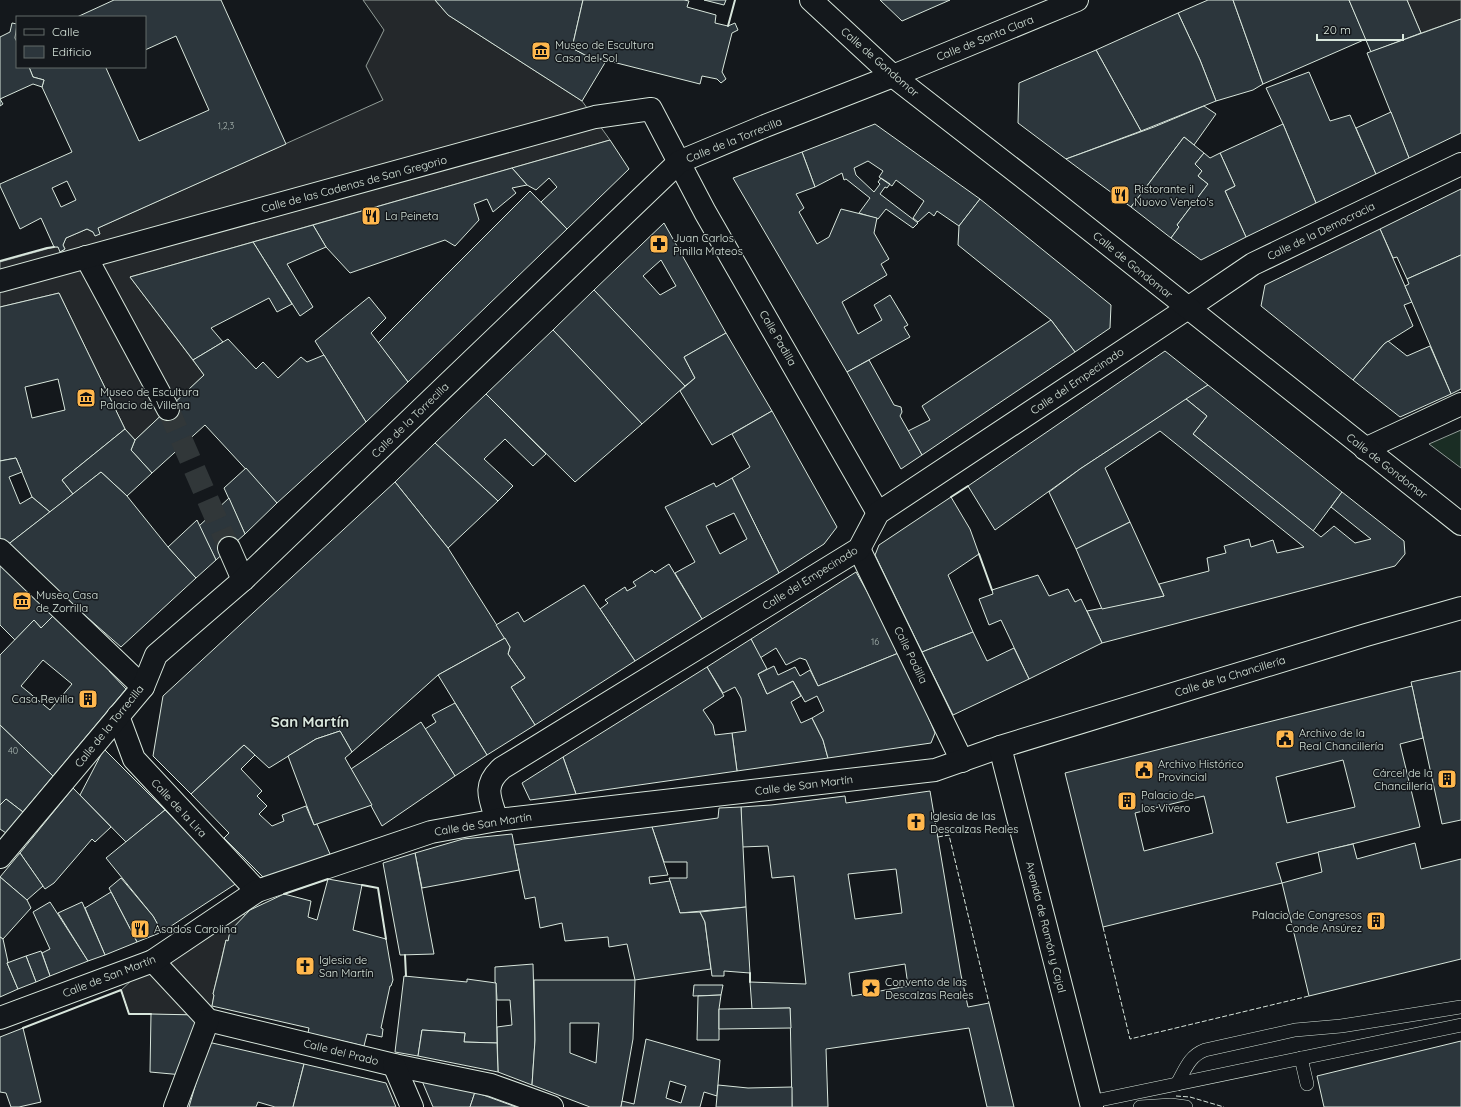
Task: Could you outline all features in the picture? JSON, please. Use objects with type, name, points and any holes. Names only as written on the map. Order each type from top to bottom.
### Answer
[{"type":"street","name":"Calle de Gondomar","points":[[811,0],[893,76],[1032,184],[1461,524]]},
{"type":"street","name":"Calle de Santa Clara","points":[[893,76],[1077,0]]},
{"type":"street","name":"Calle de la Torrecilla","points":[[0,857],[143,687],[156,655],[243,580],[679,162],[765,126],[893,76]]},
{"type":"street","name":"Calle de las Cadenas de San Gregorio","points":[[0,280],[594,117],[651,110],[679,162]]},
{"type":"street","name":"Calle Padilla","points":[[679,162],[705,212],[878,513]]},
{"type":"street","name":"Calle de la Democracia","points":[[1188,308],[1252,264],[1461,164]]},
{"type":"street","points":[[86,257],[168,409]]},
{"type":"street","name":"Calle del Empecinado","points":[[496,820],[489,792],[490,782],[495,774],[502,768],[860,549],[878,513],[1188,308]]},
{"type":"street","points":[[1365,449],[1461,404]]},
{"type":"street","points":[[229,548],[243,580]]},
{"type":"street","name":"Calle Padilla","points":[[860,549],[962,761]]},
{"type":"street","points":[[0,550],[143,687]]},
{"type":"street","name":"Calle de la Chancillería","points":[[1000,747],[1366,635],[1461,608]]},
{"type":"street","name":"Calle de la Lira","points":[[118,716],[134,759],[257,891]]},
{"type":"street","name":"Calle de San Martín","points":[[0,1018],[153,961],[257,891],[431,832],[496,820],[935,770],[1000,747]]},
{"type":"street","name":"Avenida de Ramón y Cajal","points":[[1000,747],[1091,1104]]},
{"type":"street","points":[[153,961],[208,1020],[175,1107]]},
{"type":"street","name":"Calle del Prado","points":[[208,1020],[394,1066],[491,1086],[552,1107]]},
{"type":"street","points":[[394,1066],[412,1107]]},
{"type":"lane","points":[[1177,1084],[1192,1058],[1196,1054],[1205,1050],[1296,1030],[1341,1026],[1461,1007]]},
{"type":"lane","points":[[1091,1104],[1177,1084],[1461,1025]]},
{"type":"lane","points":[[1301,1058],[1307,1084]]},
{"type":"lane","points":[[1140,1107],[1182,1106]]},
{"type":"green space","points":[[1461,430],[1461,468],[1429,444]]},
{"type":"shaded area","points":[[363,0],[435,0],[448,15],[582,101],[610,140],[130,277],[204,375],[135,440],[125,429],[59,293],[0,307],[0,262],[54,247],[58,247],[61,252],[65,249],[63,245],[66,238],[87,229],[93,232],[98,228],[383,100],[366,66],[384,30]]},
{"type":"shaded area","points":[[1407,0],[1461,0],[1461,19],[1421,33]]},
{"type":"shaded area","points":[[231,909],[245,915],[230,934],[228,941],[226,940],[213,994],[212,1006],[198,1015],[129,1014],[121,990],[153,961]]},
{"type":"building","points":[[114,0],[221,0],[286,144],[98,228],[100,234],[95,236],[93,232],[87,229],[66,238],[63,245],[65,249],[60,252],[58,247],[54,247],[41,218],[20,229],[0,184],[72,152],[42,87],[44,80],[33,77],[29,68],[106,68],[139,141],[209,110],[176,36],[146,50],[146,16],[79,16]],"holes":[[[67,181],[76,200],[61,207],[52,188]]]},
{"type":"building","name":"Museo de Escultura Casa del Sol","points":[[435,0],[583,0],[572,48],[585,55],[606,61],[582,101],[448,15]]},
{"type":"building","points":[[583,0],[684,0],[689,1],[687,7],[716,15],[715,23],[728,26],[735,23],[738,30],[732,33],[722,72],[726,79],[721,83],[717,79],[702,76],[700,84],[585,55],[572,48]]},
{"type":"building","points":[[704,0],[726,0],[724,5]]},
{"type":"building","points":[[880,0],[950,0],[902,21]]},
{"type":"building","points":[[1208,0],[1233,0],[1263,84],[1253,90],[1216,101],[1200,60],[1178,13]]},
{"type":"building","points":[[1233,0],[1349,0],[1366,39],[1263,84]]},
{"type":"building","points":[[1349,0],[1407,0],[1421,33],[1371,52]]},
{"type":"building","points":[[1178,13],[1200,60],[1216,101],[1141,131],[1096,50]]},
{"type":"building","points":[[1461,19],[1461,133],[1409,158],[1367,53]]},
{"type":"building","points":[[12,23],[16,24],[16,68],[29,68],[33,77],[44,80],[42,87],[33,84],[0,99],[0,37],[10,32]]},
{"type":"building","points":[[1096,50],[1141,131],[1066,159],[1018,123],[1019,83]]},
{"type":"building","points":[[1309,72],[1330,121],[1350,115],[1376,174],[1316,203],[1283,124],[1266,88]]},
{"type":"building","points":[[0,99],[3,104],[0,106]]},
{"type":"building","points":[[1204,106],[1216,114],[1194,145],[1184,137],[1131,207],[1066,159],[1154,127]]},
{"type":"building","points":[[1391,112],[1409,158],[1376,174],[1356,128]]},
{"type":"building","points":[[875,124],[980,199],[959,226],[937,211],[934,216],[929,212],[918,222],[913,218],[924,201],[896,180],[892,186],[890,184],[887,188],[885,187],[880,194],[918,223],[913,228],[886,209],[878,219],[859,213],[870,198],[846,179],[844,180],[842,173],[815,187],[802,152]],"holes":[[[868,161],[883,171],[879,177],[881,178],[878,182],[880,184],[874,192],[856,175],[854,168]]]},
{"type":"building","points":[[1283,124],[1316,203],[1246,237],[1225,191],[1235,186],[1220,153]]},
{"type":"building","points":[[1184,137],[1204,153],[1195,164],[1202,171],[1198,176],[1208,184],[1177,225],[1179,227],[1171,238],[1131,207]]},
{"type":"building","points":[[610,140],[629,169],[567,229],[541,202],[557,187],[549,178],[536,190],[527,185],[512,168]]},
{"type":"building","points":[[802,152],[815,187],[796,194],[804,208],[799,212],[817,244],[829,237],[841,209],[877,218],[874,233],[889,259],[881,264],[887,275],[842,302],[858,334],[882,320],[874,305],[890,295],[908,325],[904,327],[910,337],[847,372],[733,178]]},
{"type":"building","points":[[1204,153],[1210,158],[1220,153],[1235,186],[1225,191],[1246,237],[1201,260],[1171,238],[1179,227],[1177,225],[1208,184],[1198,176],[1202,171],[1195,164]]},
{"type":"building","points":[[512,168],[527,185],[512,188],[516,193],[493,212],[487,199],[474,204],[479,220],[455,246],[445,240],[350,273],[326,247],[313,225]]},
{"type":"building","points":[[1461,189],[1461,255],[1407,279],[1397,257],[1393,258],[1380,229]]},
{"type":"building","points":[[530,191],[567,229],[408,382],[378,343]]},
{"type":"building","points":[[980,199],[1111,305],[1110,328],[1075,352],[1051,320],[958,245],[959,226]]},
{"type":"building","points":[[664,223],[726,333],[684,357],[695,378],[685,386],[594,290]],"holes":[[[661,260],[676,286],[660,295],[643,276]]]},
{"type":"building","points":[[313,225],[326,247],[287,264],[313,307],[300,316],[253,242]]},
{"type":"building","points":[[1380,229],[1412,302],[1404,305],[1413,326],[1384,344],[1353,380],[1261,306],[1265,285]]},
{"type":"building","points":[[253,242],[292,304],[277,312],[269,298],[211,328],[223,342],[193,360],[130,277]]},
{"type":"building","points":[[1461,255],[1461,389],[1451,394],[1405,286],[1409,284],[1407,279]]},
{"type":"building","points":[[594,290],[685,386],[642,424],[553,330]]},
{"type":"building","name":"Museo de Escultura Palacio de Villena","points":[[59,293],[125,429],[62,480],[73,494],[50,512],[32,497],[16,458],[0,461],[0,307]],"holes":[[[58,379],[65,410],[32,418],[25,387]]]},
{"type":"building","points":[[369,297],[386,318],[371,333],[408,382],[366,422],[315,341]]},
{"type":"building","points":[[1051,320],[1075,352],[922,455],[908,431],[930,420],[922,406]]},
{"type":"building","points":[[553,330],[642,424],[575,482],[486,394]]},
{"type":"building","points":[[726,333],[772,411],[712,445],[680,391],[695,378],[684,357]]},
{"type":"building","points":[[228,339],[256,369],[263,362],[278,378],[301,357],[307,362],[324,355],[366,422],[277,503],[205,425],[152,473],[131,450],[135,440],[204,375],[193,360]]},
{"type":"building","points":[[1388,341],[1407,356],[1430,346],[1451,394],[1400,417],[1353,380]]},
{"type":"building","points":[[1165,351],[1208,385],[1080,469],[995,530],[968,486]]},
{"type":"building","points":[[869,360],[894,405],[901,407],[902,412],[900,416],[922,455],[901,469],[847,372]]},
{"type":"building","points":[[1208,385],[1342,492],[1313,531],[1193,434],[1207,416],[1186,399]]},
{"type":"building","points":[[486,394],[546,454],[533,466],[505,439],[484,459],[513,486],[498,501],[435,443]]},
{"type":"building","points":[[1186,399],[1207,416],[1193,434],[1321,537],[1334,526],[1355,543],[1371,539],[1331,507],[1342,492],[1404,541],[1405,554],[1395,566],[1102,643],[1087,611],[1164,596],[1159,584],[1209,571],[1207,558],[1226,553],[1224,546],[1249,539],[1251,547],[1273,540],[1277,553],[1304,547],[1160,431],[1105,468],[1130,522],[1076,549],[1049,492],[1080,469]]},
{"type":"building","points":[[772,411],[837,527],[824,544],[779,573],[732,478],[750,467],[732,434]]},
{"type":"building","points":[[125,429],[135,440],[131,450],[152,473],[127,496],[101,472],[73,494],[62,480]]},
{"type":"building","points":[[435,443],[498,501],[448,548],[395,482]]},
{"type":"building","points":[[16,458],[22,472],[9,477],[20,504],[32,497],[50,512],[6,546],[0,541],[0,461]]},
{"type":"building","points":[[246,468],[277,503],[245,534],[224,488]]},
{"type":"building","points":[[101,472],[127,496],[168,547],[196,578],[121,647],[6,546]]},
{"type":"building","points":[[732,478],[779,573],[702,619],[675,573],[695,562],[665,507],[714,483],[716,487]],"holes":[[[734,513],[747,539],[720,554],[706,526]]]},
{"type":"building","points":[[395,482],[448,548],[505,638],[438,675],[352,752],[340,731],[316,739],[269,768],[244,745],[191,794],[153,756],[163,696]]},
{"type":"building","points":[[951,497],[970,529],[979,554],[948,575],[973,632],[922,652],[875,555],[879,545]]},
{"type":"building","points":[[229,498],[245,534],[216,560],[199,526]]},
{"type":"building","points":[[197,520],[216,560],[196,578],[168,547]]},
{"type":"building","points":[[1130,522],[1164,596],[1102,609],[1076,549]]},
{"type":"building","name":"Museo Casa de Zorrilla","points":[[0,560],[57,612],[41,628],[34,620],[15,640],[0,625]]},
{"type":"building","points":[[669,564],[702,619],[635,661],[600,609],[608,603],[605,600],[625,587],[627,591],[636,586],[633,582],[652,570],[655,573]]},
{"type":"building","points":[[856,572],[901,652],[818,686],[806,660],[800,658],[786,665],[776,648],[760,658],[751,639]]},
{"type":"building","points":[[1038,575],[1049,596],[1068,589],[1075,602],[1081,599],[1102,643],[1029,679],[1001,620],[989,625],[979,599],[993,594],[992,590]]},
{"type":"building","points":[[584,585],[635,661],[535,725],[511,687],[525,678],[508,654],[510,647],[496,625],[518,612],[524,622]]},
{"type":"building","name":"Casa Revilla","points":[[57,612],[111,669],[109,671],[126,689],[53,776],[0,725],[0,655],[34,620],[41,628]],"holes":[[[43,660],[72,684],[50,710],[21,686]]]},
{"type":"building","points":[[973,632],[987,661],[1014,648],[1029,679],[953,715],[922,652]]},
{"type":"building","points":[[505,638],[510,647],[508,654],[525,678],[511,687],[535,725],[487,755],[438,675]]},
{"type":"building","points":[[751,639],[767,669],[758,674],[767,694],[793,681],[801,696],[791,702],[801,723],[812,718],[823,740],[828,758],[737,771],[732,733],[746,731],[741,698],[735,687],[723,693],[707,667]]},
{"type":"building","points":[[901,652],[935,733],[931,743],[828,758],[823,740],[812,718],[824,711],[817,696],[805,702],[793,681],[767,694],[758,674],[774,666],[778,675],[795,667],[800,676],[810,670],[818,686]]},
{"type":"building","points":[[707,667],[724,696],[703,710],[713,725],[715,735],[732,733],[737,771],[576,794],[563,757]]},
{"type":"building","name":"Cárcel de la Chancillería","points":[[1461,671],[1461,820],[1442,824],[1411,682]]},
{"type":"building","name":"Palacio de los Vivero","points":[[1412,686],[1423,738],[1400,744],[1420,827],[1276,863],[1282,883],[1103,927],[1065,773]],"holes":[[[1343,760],[1355,807],[1287,823],[1276,777]],[[1204,796],[1213,833],[1144,851],[1135,813]]]},
{"type":"building","points":[[455,703],[487,755],[455,776],[425,729],[436,722],[432,715]]},
{"type":"building","points":[[421,722],[455,776],[382,826],[351,769]]},
{"type":"building","points":[[0,725],[53,776],[23,812],[6,799],[0,805]]},
{"type":"building","points":[[340,731],[352,752],[345,758],[372,805],[314,825],[288,756],[316,739]]},
{"type":"building","points":[[244,745],[255,755],[241,769],[262,791],[257,796],[267,806],[259,814],[272,826],[284,821],[282,815],[306,806],[314,825],[317,824],[330,854],[265,879],[224,838],[229,833],[191,794]]},
{"type":"building","points":[[104,749],[165,810],[126,842],[80,795]]},
{"type":"building","points":[[563,757],[576,794],[530,800],[522,783]]},
{"type":"building","points":[[73,788],[111,827],[95,842],[92,839],[54,883],[45,889],[20,853]]},
{"type":"building","points":[[930,791],[961,975],[968,1007],[989,1003],[1014,1107],[987,1107],[969,1028],[826,1049],[828,1107],[792,1107],[790,1008],[752,1009],[750,982],[806,984],[794,876],[772,878],[768,846],[742,847],[741,807],[845,796],[846,803]],"holes":[[[896,869],[902,913],[855,919],[848,874]],[[905,964],[908,986],[852,996],[849,973]]]},
{"type":"building","points":[[6,799],[23,812],[6,833],[0,829],[0,805]]},
{"type":"building","points":[[741,807],[746,907],[680,913],[669,878],[687,878],[687,862],[664,862],[652,827],[718,818],[719,808]]},
{"type":"building","points":[[165,810],[237,883],[162,932],[153,916],[106,858]]},
{"type":"building","points":[[652,827],[668,875],[649,877],[650,884],[670,881],[680,913],[700,912],[705,922],[711,969],[635,980],[627,944],[609,947],[608,937],[565,941],[562,923],[540,928],[535,897],[525,899],[514,845]]},
{"type":"building","points":[[512,834],[519,870],[422,888],[415,853],[463,839]]},
{"type":"building","name":"Palacio de Congresos Conde Ansúrez","points":[[1415,843],[1421,869],[1461,859],[1461,959],[1309,996],[1282,883],[1322,872],[1318,852],[1353,844],[1357,859]]},
{"type":"building","points":[[20,853],[43,886],[27,900],[0,877]]},
{"type":"building","points":[[415,853],[434,954],[400,955],[383,863]]},
{"type":"building","points":[[0,877],[27,900],[31,908],[3,939],[0,937]]},
{"type":"building","points":[[121,878],[153,916],[162,932],[137,942],[109,888]]},
{"type":"building","name":"Iglesia de San Martín","points":[[328,879],[362,885],[353,930],[386,939],[393,980],[390,986],[381,1028],[383,1029],[382,1037],[367,1034],[364,1046],[308,1033],[309,1028],[212,1006],[213,994],[226,940],[228,941],[230,931],[250,910],[284,894],[311,901],[308,917],[317,920]]},
{"type":"building","points":[[111,892],[137,942],[105,955],[85,908]]},
{"type":"building","points":[[50,902],[88,961],[50,976],[42,953],[50,949],[33,912]]},
{"type":"building","points":[[82,902],[105,955],[88,961],[58,913]]},
{"type":"building","points":[[746,907],[750,973],[724,971],[724,976],[712,976],[705,922],[700,912]]},
{"type":"building","points":[[0,937],[3,939],[7,963],[18,989],[0,997]]},
{"type":"building","points":[[41,951],[50,976],[36,982],[26,956]]},
{"type":"building","points":[[26,956],[36,982],[18,989],[7,963]]},
{"type":"building","points":[[533,964],[535,1040],[532,1085],[498,1072],[497,1027],[512,1025],[510,1000],[497,1000],[495,967]]},
{"type":"building","points":[[404,976],[467,982],[467,979],[496,983],[497,1043],[464,1042],[465,1033],[422,1030],[418,1056],[395,1052]]},
{"type":"building","points":[[534,980],[635,980],[633,1039],[621,1107],[590,1107],[532,1085],[535,1040]],"holes":[[[570,1023],[599,1023],[596,1063],[570,1053]]]},
{"type":"building","points":[[694,985],[723,985],[721,995],[693,996]]},
{"type":"building","points":[[721,995],[719,1009],[719,1040],[697,1040],[698,996]]},
{"type":"building","points":[[790,1008],[791,1028],[719,1029],[719,1009]]},
{"type":"building","points":[[151,1014],[198,1015],[183,1075],[150,1072]]},
{"type":"building","points":[[23,1028],[41,1102],[19,1107],[11,1107],[6,1093],[0,1092],[0,1037]]},
{"type":"building","points":[[422,1030],[465,1033],[464,1042],[497,1043],[498,1072],[418,1056]]},
{"type":"building","points":[[646,1039],[720,1060],[717,1096],[704,1092],[700,1107],[621,1107],[622,1101],[634,1104]],"holes":[[[670,1081],[686,1086],[681,1103],[666,1098]]]},
{"type":"building","points":[[1461,1041],[1461,1107],[1324,1107],[1317,1076]]},
{"type":"building","points":[[208,1042],[304,1064],[293,1107],[275,1107],[258,1102],[256,1107],[189,1107]]},
{"type":"building","points":[[304,1064],[386,1083],[396,1107],[293,1107]]},
{"type":"building","points":[[422,1081],[475,1092],[470,1107],[433,1107]]},
{"type":"building","points":[[718,1085],[748,1088],[792,1087],[792,1107],[716,1107]]},
{"type":"building","points":[[475,1092],[516,1107],[470,1107]]},
{"type":"tunnel","points":[[168,409],[229,548]]},
{"type":"fence","points":[[938,837],[949,835],[989,1003]]},
{"type":"fence","points":[[1103,927],[1130,1039],[1309,996]]},
{"type":"fence","points":[[1176,1096],[1190,1097],[1224,1107]]},
{"type":"wall","points":[[728,26],[735,0]]},
{"type":"wall","points":[[0,261],[54,247]]},
{"type":"wall","points":[[951,497],[968,486]]},
{"type":"wall","points":[[979,554],[992,590]]},
{"type":"wall","points":[[284,894],[328,879]]},
{"type":"wall","points":[[362,885],[378,888],[386,939]]},
{"type":"wall","points":[[405,955],[406,976]]},
{"type":"wall","points":[[750,973],[750,982]]},
{"type":"wall","points":[[23,1028],[121,990],[129,1014],[151,1014]]},
{"type":"place","name":"Museo de Escultura Casa del Sol","points":[[541,51]]},
{"type":"place","name":"Ristorante il Nuovo Veneto's","points":[[1120,195]]},
{"type":"place","name":"La Peineta","points":[[371,216]]},
{"type":"place","name":"Juan Carlos Pinilla Mateos","points":[[659,244]]},
{"type":"place","name":"Museo de Escultura Palacio de Villena","points":[[86,398]]},
{"type":"place","name":"Museo Casa de Zorrilla","points":[[22,601]]},
{"type":"place","name":"Casa Revilla","points":[[88,699]]},
{"type":"place","name":"Archivo de la Real Chancillería","points":[[1285,739]]},
{"type":"place","name":"Archivo Histórico Provincial","points":[[1144,770]]},
{"type":"place","name":"Cárcel de la Chancillería","points":[[1447,779]]},
{"type":"place","name":"Palacio de los Vivero","points":[[1127,801]]},
{"type":"place","name":"Iglesia de las Descalzas Reales","points":[[916,822]]},
{"type":"place","name":"Palacio de Congresos Conde Ansúrez","points":[[1376,921]]},
{"type":"place","name":"Asados Carolina","points":[[140,929]]},
{"type":"place","name":"Iglesia de San Martín","points":[[305,966]]},
{"type":"place","name":"Convento de las Descalzas Reales","points":[[871,988]]},
{"type":"district","name":"San Martín","points":[[310,722]]}]
